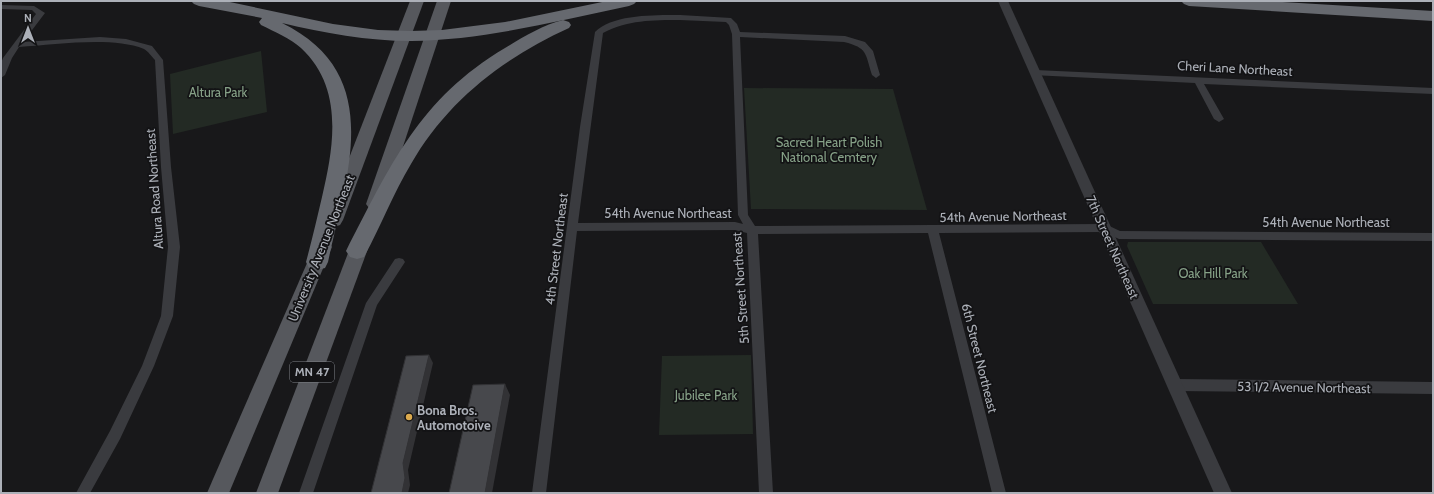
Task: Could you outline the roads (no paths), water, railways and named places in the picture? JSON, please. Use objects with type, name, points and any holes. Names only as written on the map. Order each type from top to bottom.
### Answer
[{"type":"highway","points":[[192,1],[253,16],[291,34],[316,55],[334,82],[342,107],[344,131],[317,262]]},
{"type":"highway","points":[[200,1],[357,33],[404,36],[462,34],[499,29],[629,1]]},
{"type":"highway","points":[[357,251],[395,176],[415,143],[438,112],[466,84],[501,57],[537,36],[586,16],[638,1]]},
{"type":"highway","points":[[1189,1],[1429,12],[1433,1]]},
{"type":"main road","name":"University Avenue Northeast","points":[[218,493],[317,262],[380,102],[417,1]]},
{"type":"main road","name":"MN 47","points":[[267,493],[375,206],[431,35],[444,1]]},
{"type":"street","name":"7th Street Northeast","points":[[1003,1],[1223,493]]},
{"type":"street","points":[[1,8],[34,8],[41,13],[3,66],[1,75]]},
{"type":"street","name":"4th Street Northeast","points":[[539,493],[585,127],[599,32],[606,27],[619,22],[639,19],[669,18],[728,20],[733,24],[736,34]]},
{"type":"street","points":[[736,34],[845,39],[862,44],[869,51],[876,76]]},
{"type":"street","name":"5th Street Northeast","points":[[736,34],[743,215],[752,230],[766,493]]},
{"type":"street","name":"Altura Road Northeast","points":[[17,45],[100,40],[126,42],[149,48],[159,60],[166,167],[174,247],[166,316],[148,366],[115,434],[83,493]]},
{"type":"street","name":"Cheri Lane Northeast","points":[[1035,73],[1433,91]]},
{"type":"street","points":[[1198,80],[1219,119]]},
{"type":"street","name":"54th Avenue Northeast","points":[[573,228],[735,226],[752,230],[1105,228],[1120,235],[1433,237]]},
{"type":"street","name":"6th Street Northeast","points":[[933,230],[999,493]]},
{"type":"street","points":[[306,493],[372,303],[400,262]]},
{"type":"street","name":"53 1/2 Avenue Northeast","points":[[1176,385],[1433,388]]},
{"type":"place","name":"Bona Bros. Automotoive","points":[[409,417]]},
{"type":"park label","name":"Altura Park","points":[[218,92]]},
{"type":"park label","name":"Sacred Heart Polish National Cemtery","points":[[829,150]]},
{"type":"park label","name":"Oak Hill Park","points":[[1213,273]]},
{"type":"park label","name":"Jubilee Park","points":[[706,395]]}]
